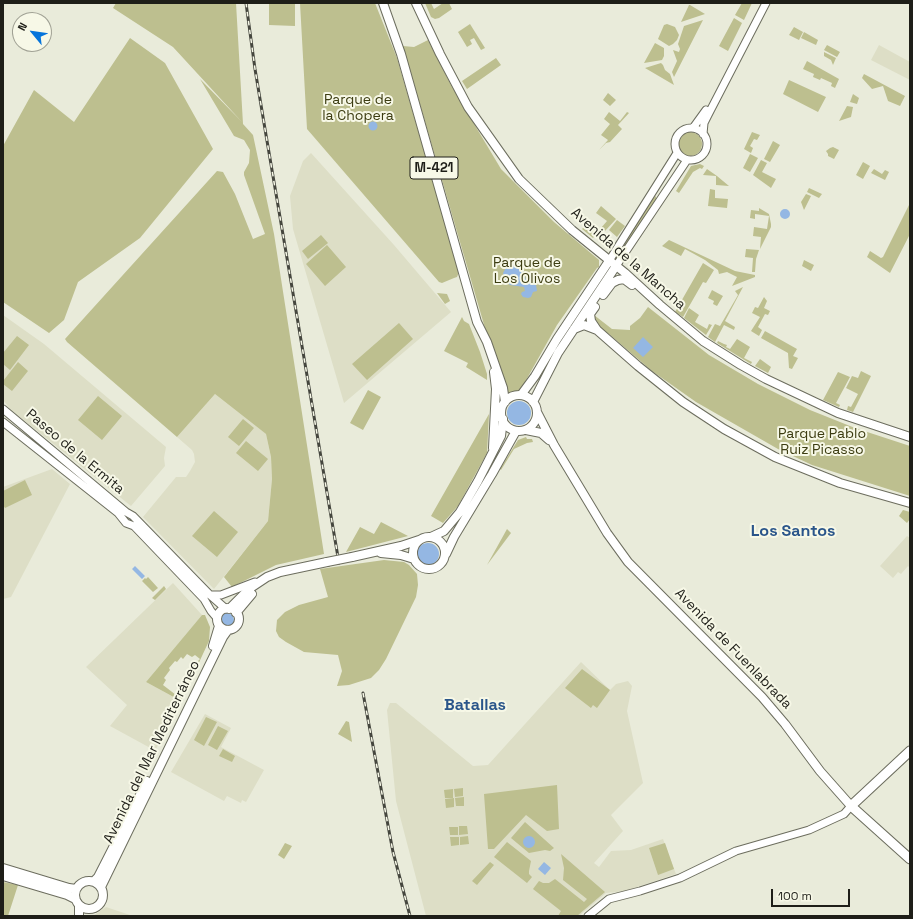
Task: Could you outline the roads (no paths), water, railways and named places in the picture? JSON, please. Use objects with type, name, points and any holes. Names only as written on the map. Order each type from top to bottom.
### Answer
[{"type":"highway","points":[[851,806],[910,751]]},
{"type":"highway","name":"Avenida de Fuenlabrada","points":[[851,806],[910,859]]},
{"type":"main road","name":"M-421","points":[[383,3],[401,54],[473,308],[503,388],[505,402]]},
{"type":"main road","name":"Avenida de la Mancha","points":[[416,3],[440,54],[468,107],[519,179],[566,225],[704,341],[766,379],[838,413],[910,437]]},
{"type":"main road","points":[[693,128],[707,107],[761,3]]},
{"type":"main road","points":[[703,134],[693,128],[685,129],[678,134],[674,145],[677,153],[687,160],[698,159],[704,154],[707,144],[703,134],[704,122],[766,3]]},
{"type":"main road","points":[[533,402],[558,353],[608,278],[612,263],[677,153]]},
{"type":"main road","points":[[210,595],[221,595],[237,590],[267,577],[290,570],[402,546],[431,537],[444,531],[460,512],[494,452],[501,436],[503,420],[502,410],[505,402],[510,398],[521,395],[535,376],[557,339],[687,160]]},
{"type":"main road","points":[[660,305],[624,279],[618,280],[608,288],[590,314],[591,321],[597,330],[675,397],[734,434],[775,457],[826,478],[910,503]]},
{"type":"main road","points":[[574,329],[584,325],[597,330]]},
{"type":"main road","points":[[487,342],[496,389],[494,452]]},
{"type":"main road","points":[[503,420],[510,428],[516,431],[526,430],[534,422],[537,412],[533,402],[521,395]]},
{"type":"main road","name":"Paseo de la Ermita","points":[[3,409],[132,516],[210,595],[227,609]]},
{"type":"main road","name":"Avenida de Fuenlabrada","points":[[537,412],[554,445],[606,533],[628,562],[762,697],[785,724],[820,771],[851,806]]},
{"type":"main road","name":"Paseo de la Ermita","points":[[3,422],[122,516],[126,522],[134,526],[200,595],[218,622]]},
{"type":"main road","name":"Avenida de Fuenlabrada","points":[[526,430],[541,433],[554,445]]},
{"type":"main road","points":[[372,553],[401,555],[414,559],[421,567],[430,570],[442,563],[454,537],[516,431]]},
{"type":"main road","points":[[126,522],[126,516],[132,516]]},
{"type":"main road","points":[[431,537],[440,541],[446,554]]},
{"type":"main road","points":[[414,559],[414,548],[420,540]]},
{"type":"main road","points":[[236,613],[249,596],[290,570]]},
{"type":"main road","points":[[227,609],[236,613],[238,618],[238,624],[233,629],[228,630],[222,628],[218,622],[220,612],[227,609],[249,589],[267,577]]},
{"type":"main road","name":"Avenida del Mar Mediterráneo","points":[[94,881],[102,870],[158,759],[215,640],[218,622]]},
{"type":"main road","name":"Avenida del Mar Mediterráneo","points":[[101,887],[223,637],[228,630]]},
{"type":"main road","points":[[588,916],[609,899],[636,893],[680,878],[736,851],[809,830],[844,814],[851,806]]},
{"type":"main road","points":[[3,868],[69,888],[76,889],[84,882],[94,881],[101,887],[103,893],[102,901],[97,907],[88,913],[67,895],[3,876]]},
{"type":"main road","points":[[76,889],[79,916]]},
{"type":"water","points":[[371,122],[375,122],[377,126],[375,130],[371,130],[369,128],[369,124]]},
{"type":"water","points":[[785,209],[790,214],[785,219],[780,214]]},
{"type":"water","points":[[508,264],[513,264],[520,267],[524,271],[526,281],[536,285],[537,291],[533,292],[531,297],[523,297],[521,294],[525,291],[524,287],[510,285],[505,280],[503,273]]},
{"type":"water","points":[[643,337],[653,347],[643,357],[633,348]]},
{"type":"water","points":[[519,401],[524,402],[530,408],[530,418],[524,424],[519,425],[514,424],[508,418],[507,413],[508,408],[514,402]]},
{"type":"water","points":[[428,543],[436,546],[439,554],[436,562],[428,565],[420,562],[417,554],[420,546]]},
{"type":"water","points":[[135,566],[145,576],[142,579],[132,569]]},
{"type":"water","points":[[224,613],[230,613],[234,617],[234,623],[230,627],[224,627],[220,623],[220,617]]},
{"type":"water","points":[[527,836],[531,836],[535,842],[531,848],[527,848],[523,844],[523,840]]},
{"type":"water","points":[[544,862],[551,868],[545,875],[538,869]]},
{"type":"railway","points":[[246,3],[255,69],[339,563]]},
{"type":"railway","points":[[363,693],[393,852],[410,916]]},
{"type":"district","name":"Los Santos","points":[[793,532]]},
{"type":"district","name":"Batallas","points":[[475,706]]},
{"type":"park label","name":"Parque de la Chopera","points":[[358,108]]},
{"type":"park label","name":"Parque de Los Olivos","points":[[527,272]]},
{"type":"park label","name":"Parque Pablo Ruiz Picasso","points":[[822,442]]}]
